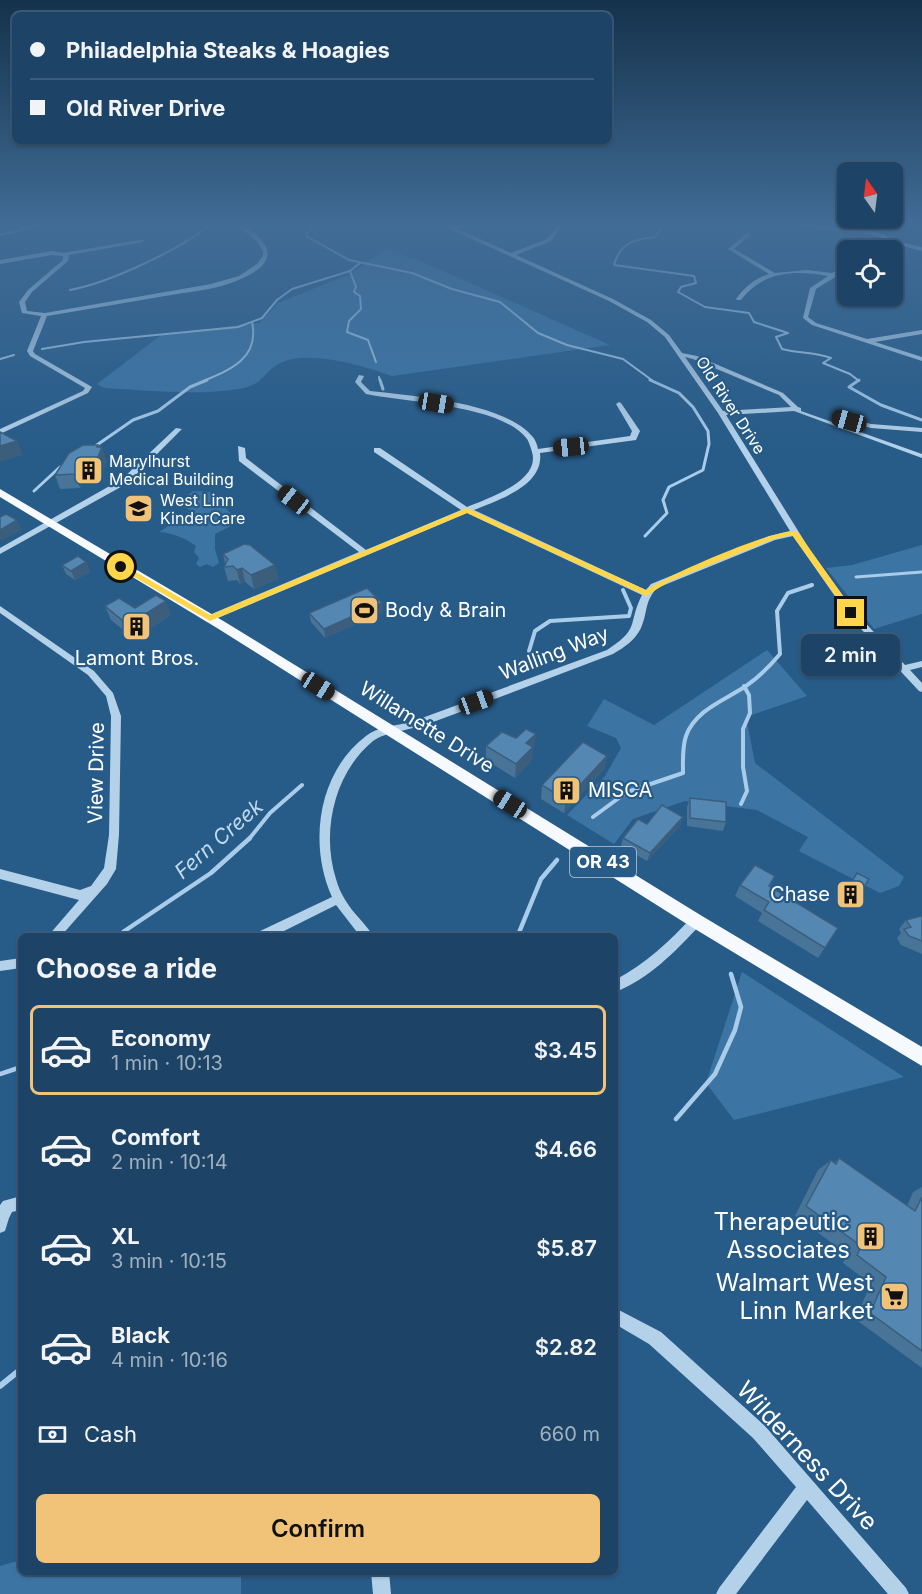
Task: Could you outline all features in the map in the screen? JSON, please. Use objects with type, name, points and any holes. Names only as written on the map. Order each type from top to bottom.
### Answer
[{"type":"main road","name":"Willamette Drive","points":[[0,492],[210,618],[696,921],[922,1058]]},
{"type":"street","points":[[24,299],[22,302],[24,312],[45,315],[129,299]]},
{"type":"street","name":"Old River Drive","points":[[605,299],[642,317],[663,332],[683,355],[794,533],[851,613],[922,689]]},
{"type":"street","points":[[810,299],[805,316],[814,324],[922,359]]},
{"type":"street","points":[[0,432],[86,392],[89,387],[32,356],[30,351],[45,315]]},
{"type":"street","points":[[864,341],[922,332]]},
{"type":"street","points":[[683,355],[695,357],[781,394],[799,412],[922,456]]},
{"type":"street","points":[[210,618],[504,495],[527,478],[535,468],[536,451],[522,431],[493,414],[368,393],[358,382],[361,376]]},
{"type":"street","points":[[536,451],[633,438],[636,431],[619,404]]},
{"type":"street","points":[[721,413],[796,408],[871,426],[922,430]]},
{"type":"street","points":[[0,551],[124,481],[178,429]]},
{"type":"street","points":[[241,448],[242,459],[365,553]]},
{"type":"street","points":[[377,450],[467,510],[646,593],[667,580],[772,538],[794,533]]},
{"type":"street","name":"Walling Way","points":[[338,899],[325,849],[328,803],[341,772],[359,748],[372,736],[413,726],[623,645],[639,626],[646,593]]},
{"type":"street","name":"View Drive","points":[[0,609],[91,673],[102,684],[114,705],[114,835],[110,869],[95,890],[57,933]]},
{"type":"street","points":[[902,669],[922,664]]},
{"type":"street","points":[[0,874],[80,895],[95,890]]},
{"type":"street","points":[[268,933],[338,899],[365,933]]},
{"type":"street","points":[[618,985],[630,979],[668,951],[696,921]]},
{"type":"street","points":[[0,966],[18,963]]},
{"type":"street","points":[[0,1226],[2,1215],[8,1206],[18,1204]]},
{"type":"street","name":"Wilderness Drive","points":[[618,1318],[647,1332],[759,1432],[900,1594]]},
{"type":"street","points":[[725,1594],[807,1487]]},
{"type":"street","points":[[380,1575],[382,1594]]},
{"type":"shaded area","points":[[287,299],[507,299],[610,345],[392,376],[336,360],[291,359],[274,367],[253,385],[221,391],[154,391],[104,388],[97,384],[161,335],[259,323],[278,303]]},
{"type":"shaded area","points":[[193,491],[210,492],[239,522],[215,534],[215,549],[219,563],[213,567],[207,564],[200,567],[196,564],[199,558],[194,552],[196,546],[192,543],[174,535],[159,532],[191,511],[178,503]]},
{"type":"shaded area","points":[[922,545],[922,614],[874,629],[826,568],[852,565]]},
{"type":"shaded area","points":[[767,650],[807,696],[746,717],[755,763],[904,877],[899,886],[880,893],[799,851],[808,837],[757,810],[685,801],[633,819],[614,844],[567,815],[605,776],[621,748],[616,738],[587,726],[604,699],[654,725]]},
{"type":"shaded area","points":[[742,972],[904,1077],[734,1120],[706,1083]]},
{"type":"shaded area","points":[[18,1561],[18,1575],[241,1575],[241,1594],[0,1594],[0,1566]]},
{"type":"building","points":[[0,432],[17,441],[0,446]]},
{"type":"building","points":[[83,445],[102,447],[96,462],[93,462],[90,469],[77,469],[75,474],[55,475],[69,453]]},
{"type":"building","points":[[6,514],[17,520],[0,530],[0,517]]},
{"type":"building","points":[[244,544],[250,545],[275,565],[251,575],[242,568],[237,570],[233,566],[224,567],[228,559],[223,554]]},
{"type":"building","points":[[78,556],[86,562],[71,571],[62,565]]},
{"type":"building","points":[[367,588],[382,603],[324,629],[309,613]]},
{"type":"building","points":[[156,595],[166,601],[128,625],[105,606],[119,598],[135,608]]},
{"type":"building","points":[[526,729],[536,734],[526,743],[533,747],[516,764],[486,746],[502,732],[516,738]]},
{"type":"building","points":[[583,742],[607,756],[566,800],[542,785]]},
{"type":"building","points":[[690,798],[726,802],[726,822],[690,818]]},
{"type":"building","points":[[662,805],[683,817],[650,853],[623,838],[638,819],[647,824]]},
{"type":"building","points":[[755,865],[775,876],[769,886],[838,928],[825,948],[764,910],[769,902],[740,885]]},
{"type":"building","points":[[857,873],[869,879],[858,897],[846,891]]},
{"type":"building","points":[[921,916],[922,941],[909,936],[904,929],[911,927],[906,920]]},
{"type":"building","points":[[839,1158],[915,1211],[922,1197],[922,1351],[870,1313],[886,1277],[857,1255],[861,1246],[806,1206],[831,1160],[836,1164]]},
{"type":"waterway","points":[[42,349],[84,342],[238,327],[262,318],[278,299]]},
{"type":"waterway","points":[[360,299],[361,309],[349,321],[347,332],[368,340],[376,362]]},
{"type":"waterway","name":"Fern Creek","points":[[490,299],[500,302],[538,333],[567,345],[623,359],[653,381]]},
{"type":"waterway","points":[[691,299],[705,307],[749,313],[754,322],[788,333],[776,337],[782,349],[831,358],[823,363],[850,374],[858,380]]},
{"type":"waterway","points":[[203,381],[232,367],[247,354],[252,345],[252,322]]},
{"type":"waterway","points":[[0,359],[14,355]]},
{"type":"waterway","points":[[379,377],[380,381]]},
{"type":"waterway","points":[[94,447],[133,420],[158,411],[190,387],[207,380]]},
{"type":"waterway","points":[[380,380],[383,389]]},
{"type":"waterway","name":"Fern Creek","points":[[645,536],[667,513],[663,500],[669,487],[703,470],[709,444],[708,431],[693,407],[679,393],[650,380]]},
{"type":"waterway","points":[[858,380],[849,387],[881,405],[922,420]]},
{"type":"waterway","points":[[34,491],[60,467]]},
{"type":"waterway","points":[[856,577],[922,572]]},
{"type":"waterway","points":[[745,687],[780,654],[777,611],[788,593],[812,585]]},
{"type":"waterway","name":"Fern Creek","points":[[529,651],[535,631],[550,621],[629,616],[631,608],[623,590]]},
{"type":"waterway","points":[[593,817],[627,792],[683,773],[684,745],[690,727],[703,712],[745,687]]},
{"type":"waterway","points":[[741,804],[747,791],[743,767],[743,729],[750,713],[749,695],[745,687]]},
{"type":"waterway","name":"Fern Creek","points":[[249,839],[270,813],[302,785]]},
{"type":"waterway","name":"Fern Creek","points":[[123,932],[211,873],[249,839]]},
{"type":"waterway","points":[[519,933],[541,879],[557,860]]},
{"type":"waterway","points":[[676,1119],[715,1074],[735,1030],[741,1007],[731,974]]},
{"type":"waterway","name":"Fern Creek","points":[[0,1074],[18,1068]]},
{"type":"waterway","points":[[0,1386],[18,1371]]},
{"type":"place","name":"Marylhurst Medical Building","points":[[88,470]]},
{"type":"place","name":"West Linn KinderCare","points":[[139,509]]},
{"type":"place","name":"Body & Brain","points":[[364,610]]},
{"type":"place","name":"Lamont Bros.","points":[[137,627]]},
{"type":"place","name":"MISCA","points":[[567,790]]},
{"type":"place","name":"Chase","points":[[851,894]]},
{"type":"place","name":"Therapeutic Associates","points":[[871,1236]]},
{"type":"place","name":"Walmart West Linn Market","points":[[894,1297]]},
{"type":"route","points":[[121,567],[210,618],[467,510],[646,593],[667,580],[772,538],[794,533],[851,613]]}]
